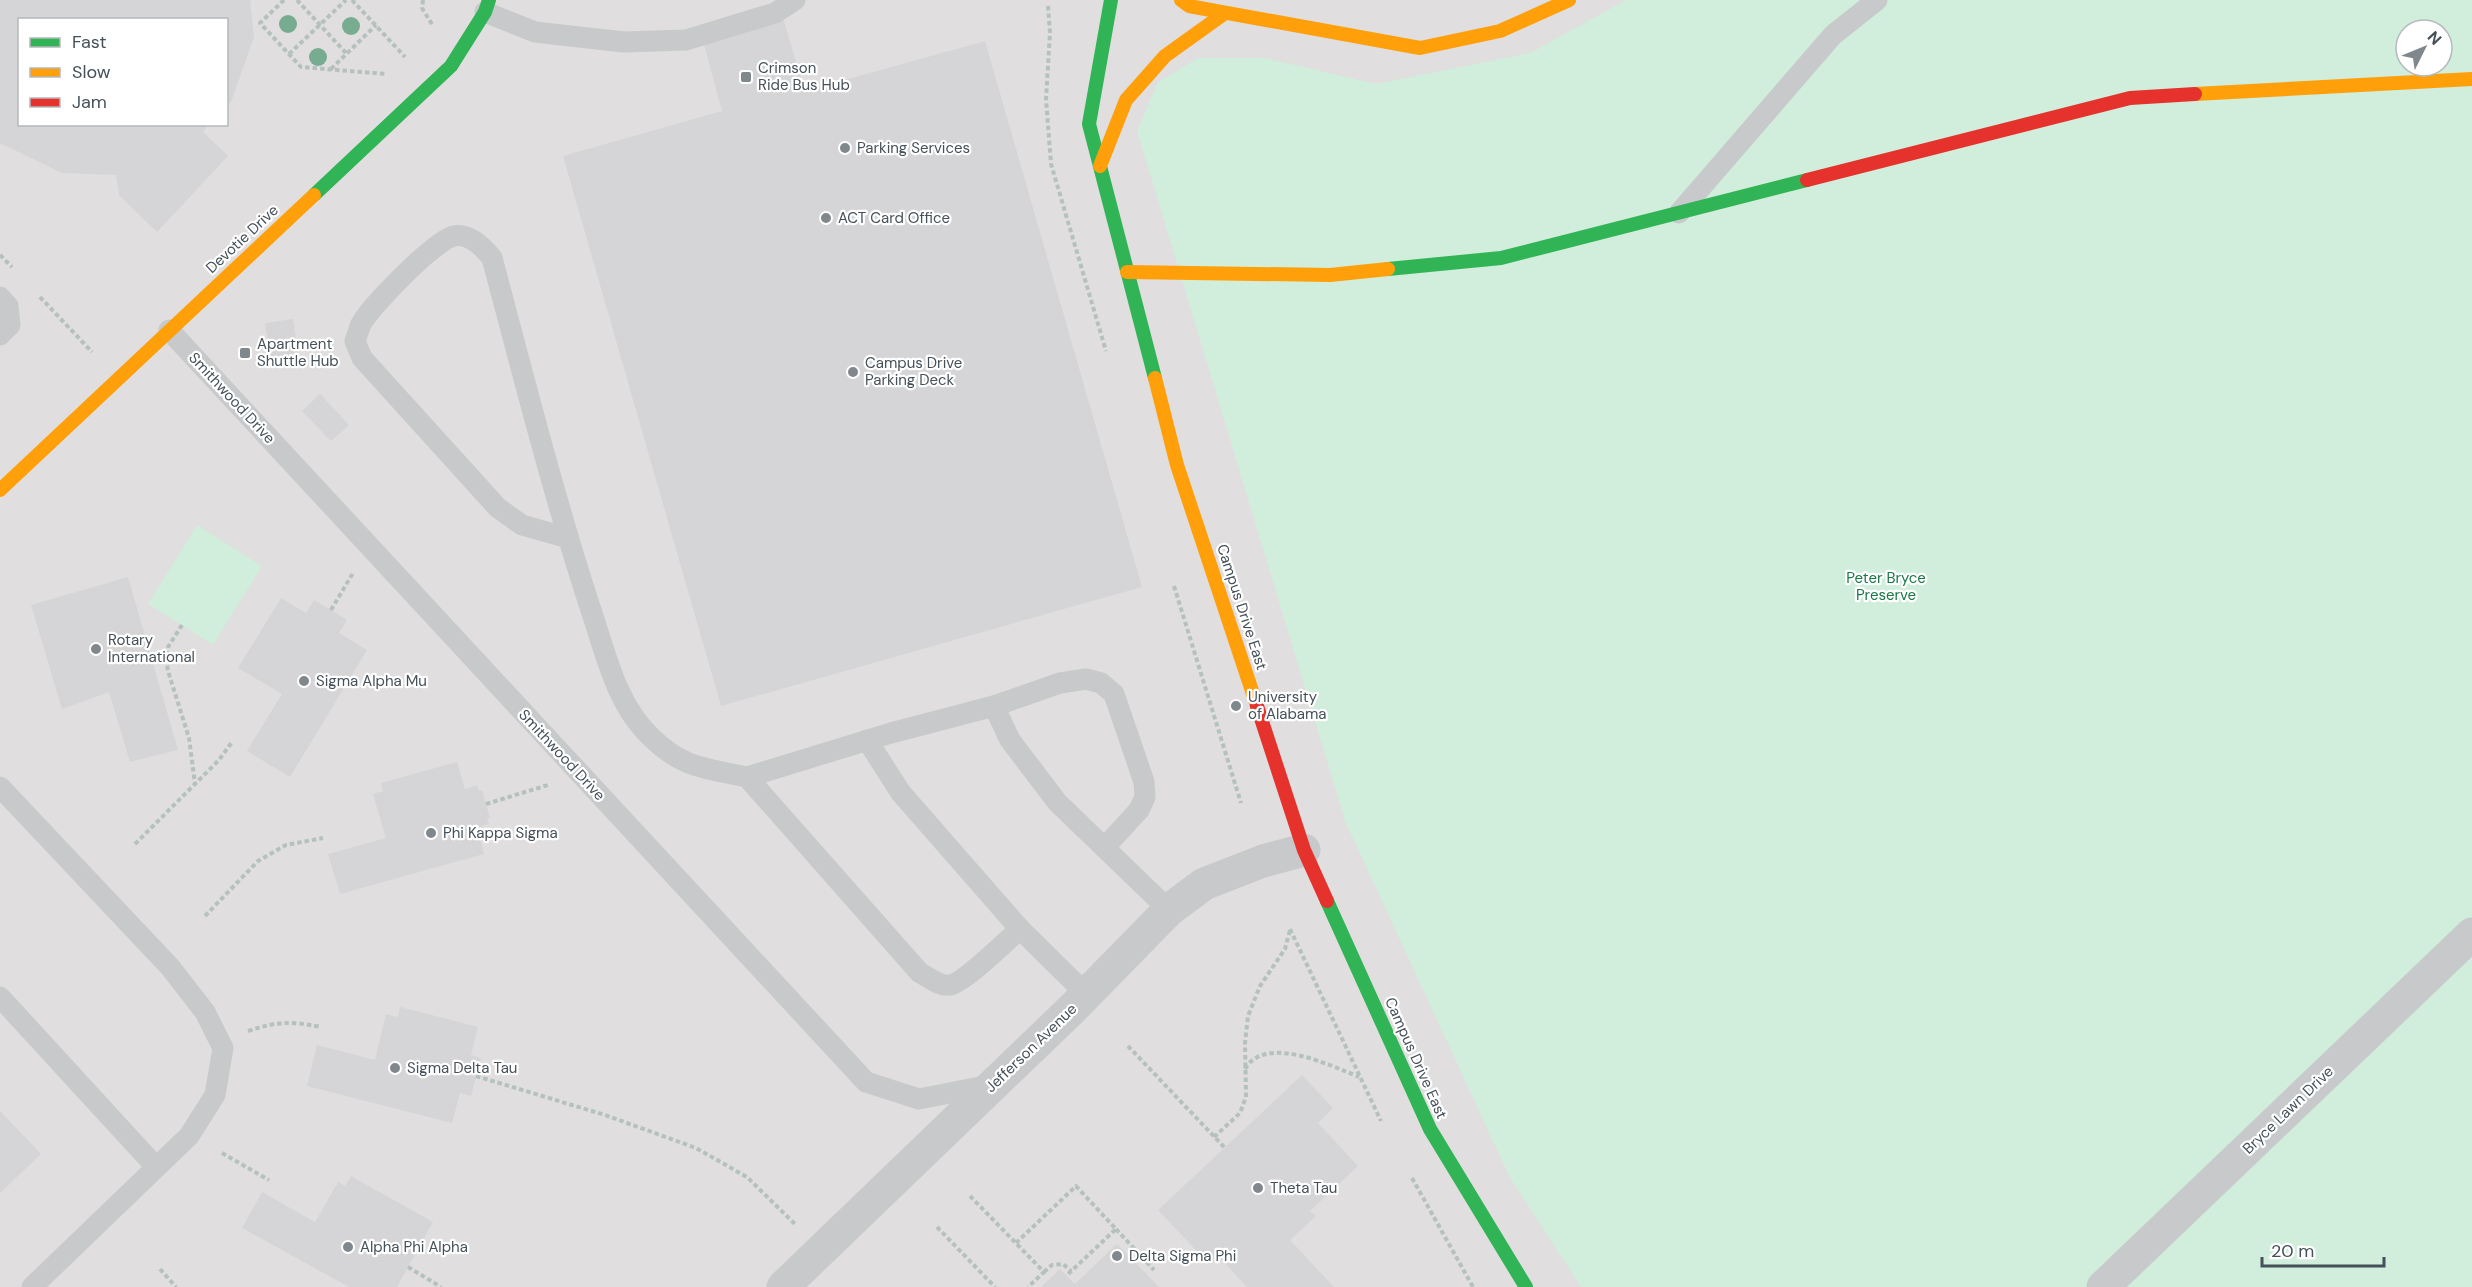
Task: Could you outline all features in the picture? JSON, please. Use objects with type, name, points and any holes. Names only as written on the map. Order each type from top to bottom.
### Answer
[{"type":"street","name":"Campus Drive East","points":[[1111,0],[1089,124],[1178,465],[1304,850],[1430,1129],[1526,1287]]},
{"type":"street","points":[[1181,0],[1189,6],[1420,48],[1500,31],[1569,0]]},
{"type":"street","name":"Devotie Drive","points":[[0,490],[451,66],[487,6]]},
{"type":"street","points":[[1100,166],[1126,100],[1166,56],[1225,13]]},
{"type":"street","points":[[1127,272],[1330,275],[1501,258],[2130,98],[2472,79]]},
{"type":"street","name":"Jefferson Avenue","points":[[783,1287],[1087,995],[1169,910],[1204,884],[1263,861],[1304,850]]},
{"type":"street","name":"Bryce Lawn Drive","points":[[2103,1287],[2472,934]]},
{"type":"lane","points":[[487,6],[535,32],[624,42],[645,42],[686,40],[775,13],[795,0]]},
{"type":"lane","points":[[1678,213],[1833,34],[1877,0]]},
{"type":"lane","points":[[568,538],[522,525],[498,508],[362,358],[355,341],[362,323],[372,310],[436,244],[455,236],[468,238],[482,246],[492,258],[568,538],[618,690],[633,716],[652,738],[678,759],[696,768],[747,777],[867,740],[994,706],[1060,683],[1086,679],[1101,683],[1114,694],[1144,782],[1145,797],[1138,810],[1106,847]]},
{"type":"lane","points":[[0,297],[8,306],[10,326],[0,335]]},
{"type":"lane","name":"Smithwood Drive","points":[[169,330],[866,1082],[919,1099],[994,1084]]},
{"type":"lane","points":[[994,706],[1010,740],[1056,802],[1106,847],[1169,910]]},
{"type":"lane","points":[[867,740],[901,793],[1020,929],[1087,995]]},
{"type":"lane","points":[[747,777],[920,973],[940,984],[951,985],[968,974],[1020,929]]},
{"type":"lane","points":[[0,787],[170,967],[205,1012],[223,1048],[215,1095],[189,1136],[32,1287]]},
{"type":"lane","points":[[0,997],[156,1167]]},
{"type":"path","points":[[284,0],[260,23],[301,67],[387,74]]},
{"type":"path","points":[[297,0],[347,54]]},
{"type":"path","points":[[289,54],[346,0]]},
{"type":"path","points":[[352,0],[405,57]]},
{"type":"path","points":[[423,0],[422,8],[435,28]]},
{"type":"path","points":[[331,69],[376,25]]},
{"type":"path","points":[[0,255],[15,271]]},
{"type":"path","points":[[39,296],[93,353]]},
{"type":"path","points":[[331,610],[369,546]]},
{"type":"path","points":[[182,625],[168,648],[166,658],[189,738],[195,784]]},
{"type":"path","points":[[135,844],[219,760],[232,742]]},
{"type":"path","points":[[486,804],[581,776]]},
{"type":"path","points":[[205,916],[258,861],[286,845],[323,838]]},
{"type":"path","points":[[1214,1137],[1240,1113],[1246,1097],[1248,1016],[1260,986],[1285,948],[1290,929]]},
{"type":"path","points":[[244,1032],[267,1024],[292,1021],[321,1027]]},
{"type":"path","points":[[1128,1046],[1225,1148]]},
{"type":"path","points":[[1245,1069],[1251,1059],[1260,1054],[1272,1053],[1303,1056],[1360,1077]]},
{"type":"path","points":[[476,1076],[605,1115],[696,1148],[747,1177],[821,1251]]},
{"type":"path","points":[[222,1153],[269,1180]]},
{"type":"path","points":[[1016,1243],[1076,1186],[1154,1270]]},
{"type":"path","points":[[970,1196],[1044,1272]]},
{"type":"path","points":[[937,1227],[995,1287]]},
{"type":"path","points":[[1066,1276],[1116,1229]]},
{"type":"path","points":[[1028,1287],[1052,1265],[1063,1263],[1071,1271]]},
{"type":"path","points":[[408,1267],[441,1287]]},
{"type":"path","points":[[160,1269],[176,1287]]},
{"type":"shaded area","name":"University of Alabama","points":[[0,0],[2472,0],[2472,1287],[0,1287]]},
{"type":"green space","name":"Peter Bryce Preserve","points":[[1626,0],[2472,0],[2472,1287],[1581,1287],[1510,1178],[1345,821],[1137,131],[1158,82],[1198,58],[1265,58],[1376,84],[1530,53]]},
{"type":"green space","points":[[197,525],[262,566],[213,645],[148,604]]},
{"type":"building","points":[[0,0],[250,0],[254,37],[231,102],[228,104],[228,18],[18,18],[18,126],[208,126],[203,132],[228,156],[157,232],[119,195],[116,175],[62,173],[0,143]]},
{"type":"building","name":"Campus Drive Parking Deck","points":[[782,15],[805,91],[985,41],[1142,587],[721,706],[563,156],[722,111],[702,37]]},
{"type":"building","points":[[293,319],[299,359],[271,363],[265,323]]},
{"type":"building","points":[[320,394],[349,425],[331,441],[302,411]]},
{"type":"building","name":"Rotary International","points":[[128,577],[178,750],[130,762],[109,692],[62,709],[31,605]]},
{"type":"building","name":"Sigma Alpha Mu","points":[[281,598],[306,613],[314,600],[331,610],[347,620],[339,633],[367,650],[290,777],[247,751],[282,694],[238,668]]},
{"type":"building","name":"Phi Kappa Sigma","points":[[457,762],[465,789],[477,785],[479,791],[482,790],[490,818],[487,818],[489,824],[477,828],[484,854],[340,894],[328,854],[386,838],[373,794],[383,791],[381,783]]},
{"type":"building","name":"Sigma Delta Tau","points":[[400,1007],[478,1027],[471,1055],[481,1058],[471,1096],[460,1093],[452,1123],[307,1086],[317,1045],[375,1060],[386,1014],[398,1017]]},
{"type":"building","name":"Theta Tau","points":[[1302,1075],[1333,1108],[1318,1123],[1358,1166],[1310,1211],[1316,1216],[1290,1240],[1334,1287],[1247,1287],[1219,1257],[1210,1265],[1158,1210]]},
{"type":"building","points":[[0,1111],[41,1154],[0,1193]]},
{"type":"building","name":"Alpha Phi Alpha","points":[[351,1176],[433,1222],[397,1287],[349,1287],[242,1228],[262,1192],[315,1222],[338,1182],[345,1186]]},
{"type":"building","name":"Delta Sigma Phi","points":[[1117,1244],[1159,1287],[1041,1287],[1060,1269],[1075,1284]]},
{"type":"traffic: fast","points":[[314,195],[451,66],[485,12],[489,0]]},
{"type":"traffic: fast","points":[[1111,0],[1089,124],[1155,378]]},
{"type":"traffic: fast","points":[[1388,269],[1501,258],[1807,180]]},
{"type":"traffic: fast","points":[[1327,901],[1430,1129],[1526,1287]]},
{"type":"traffic: slow","points":[[1181,0],[1189,6],[1420,48],[1500,31],[1569,0]]},
{"type":"traffic: slow","points":[[1100,166],[1126,100],[1165,56],[1225,13]]},
{"type":"traffic: slow","points":[[2195,94],[2472,79]]},
{"type":"traffic: slow","points":[[0,490],[314,195]]},
{"type":"traffic: slow","points":[[1127,272],[1330,275],[1388,269]]},
{"type":"traffic: slow","points":[[1155,378],[1177,465],[1257,706]]},
{"type":"traffic: jam","points":[[1807,180],[2130,98],[2195,94]]},
{"type":"traffic: jam","points":[[1257,706],[1304,850],[1327,901]]},
{"type":"place","name":"Crimson Ride Bus Hub","points":[[746,77]]},
{"type":"place","name":"Parking Services","points":[[845,148]]},
{"type":"place","name":"ACT Card Office","points":[[826,218]]},
{"type":"place","name":"Apartment Shuttle Hub","points":[[245,353]]},
{"type":"place","name":"Campus Drive Parking Deck","points":[[853,372]]},
{"type":"place","name":"Rotary International","points":[[96,649]]},
{"type":"place","name":"Sigma Alpha Mu","points":[[304,681]]},
{"type":"place","name":"University of Alabama","points":[[1236,706]]},
{"type":"place","name":"Phi Kappa Sigma","points":[[431,833]]},
{"type":"place","name":"Sigma Delta Tau","points":[[395,1068]]},
{"type":"place","name":"Theta Tau","points":[[1258,1188]]},
{"type":"place","name":"Alpha Phi Alpha","points":[[348,1247]]},
{"type":"place","name":"Delta Sigma Phi","points":[[1117,1256]]}]
